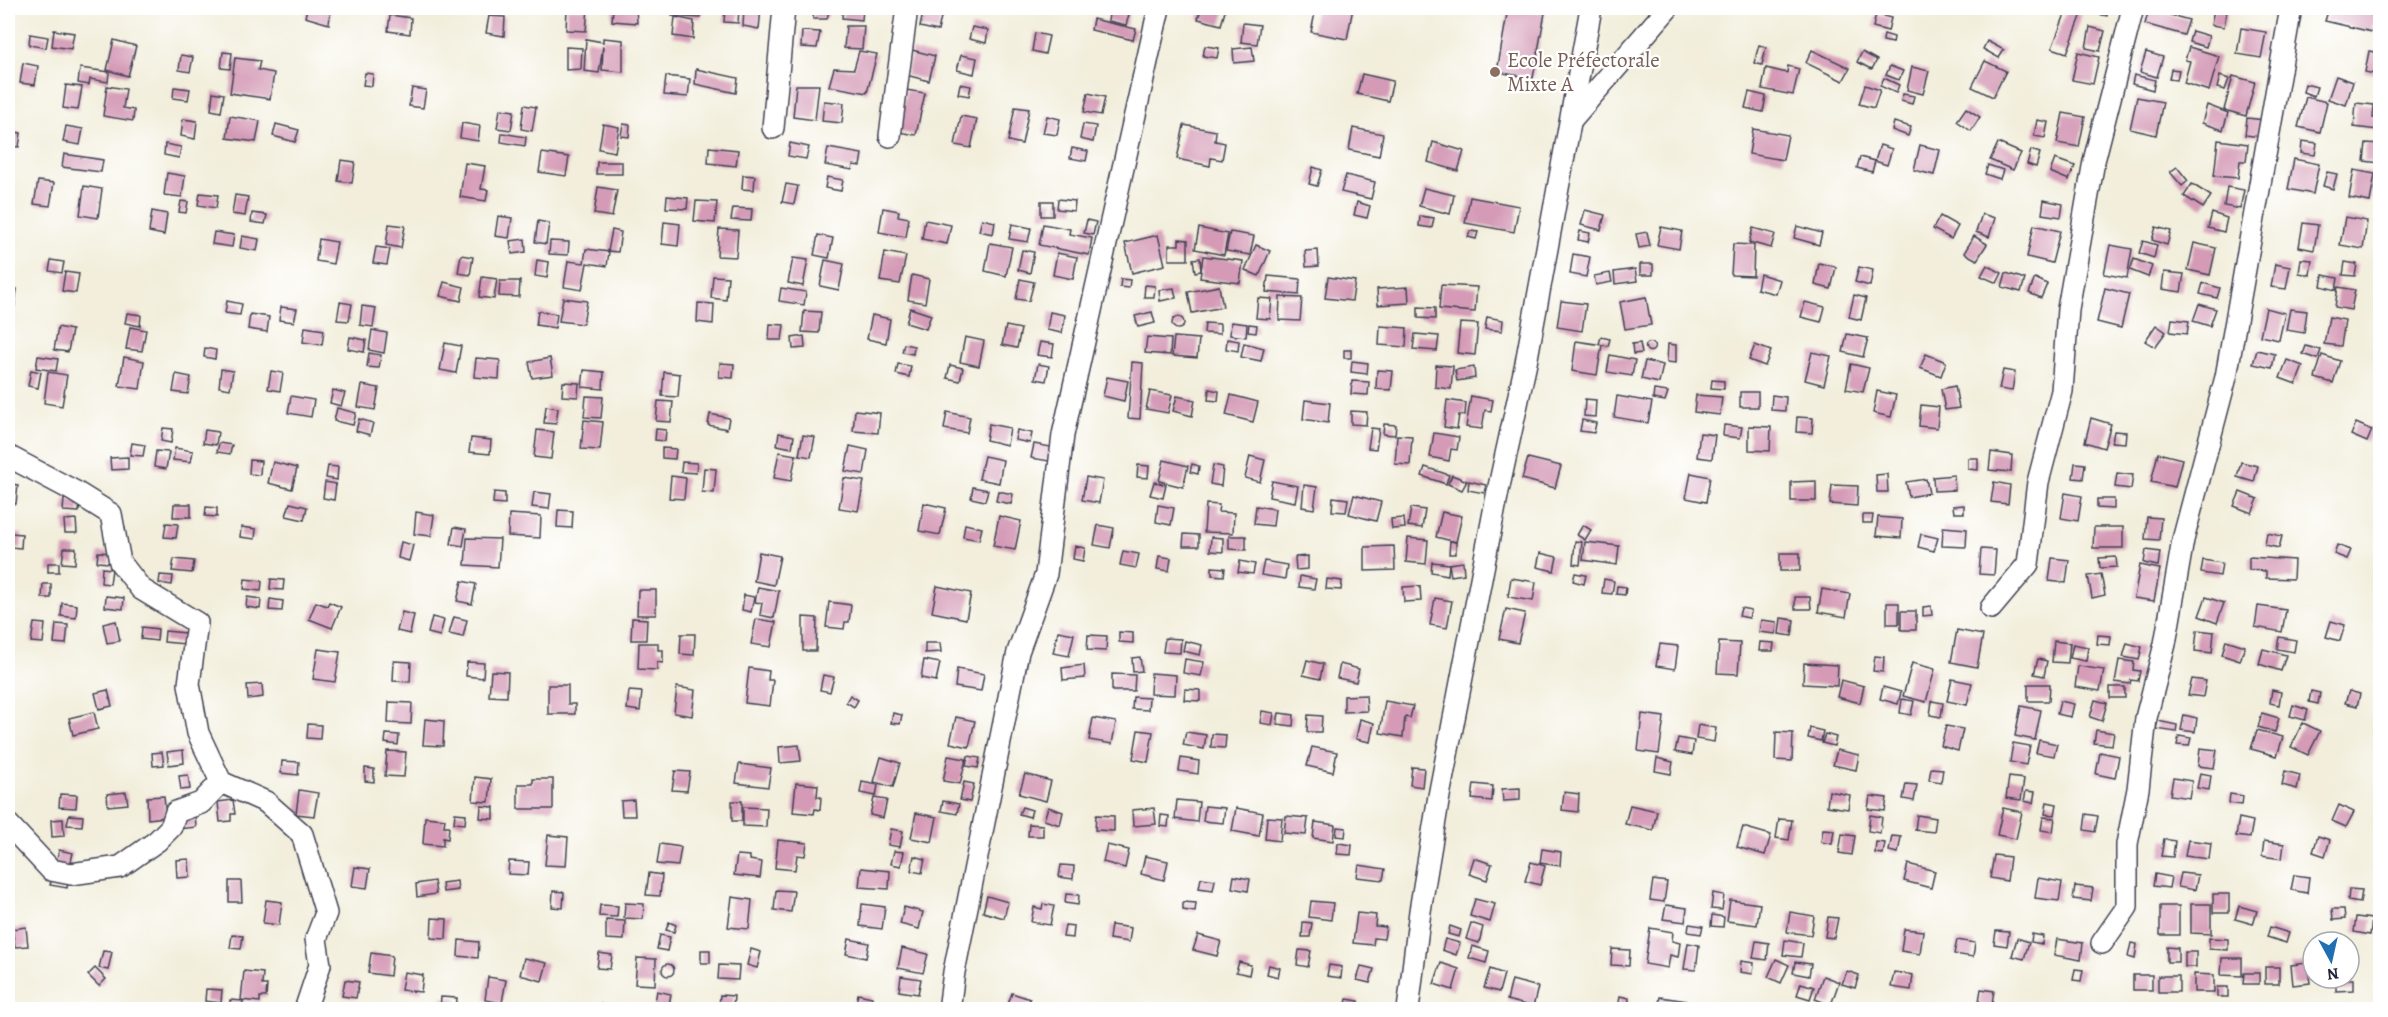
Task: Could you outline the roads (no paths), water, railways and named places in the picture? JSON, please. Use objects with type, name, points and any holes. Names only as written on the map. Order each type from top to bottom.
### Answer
[{"type":"street","points":[[773,128],[784,8]]},
{"type":"street","points":[[890,136],[907,8]]},
{"type":"street","points":[[949,1010],[954,972],[1018,652],[1046,574],[1063,435],[1159,8]]},
{"type":"street","points":[[1408,1010],[1420,911],[1439,796],[1498,491],[1526,363],[1591,8]]},
{"type":"street","points":[[1570,120],[1668,8]]},
{"type":"street","points":[[1991,608],[2028,564],[2038,482],[2062,391],[2068,309],[2094,161],[2133,8]]},
{"type":"street","points":[[2102,943],[2127,907],[2127,844],[2138,789],[2146,718],[2166,644],[2183,540],[2223,392],[2291,8]]},
{"type":"street","points":[[8,456],[74,491],[111,514],[120,562],[141,589],[197,623],[189,684],[198,733],[221,782],[266,802],[302,834],[326,913],[316,939],[320,964],[305,1010]]},
{"type":"street","points":[[8,824],[51,870],[71,874],[120,867],[157,841],[171,828],[176,812],[201,802],[221,782]]},
{"type":"place","name":"Ecole Préfectorale Mixte A","points":[[1495,72]]}]
